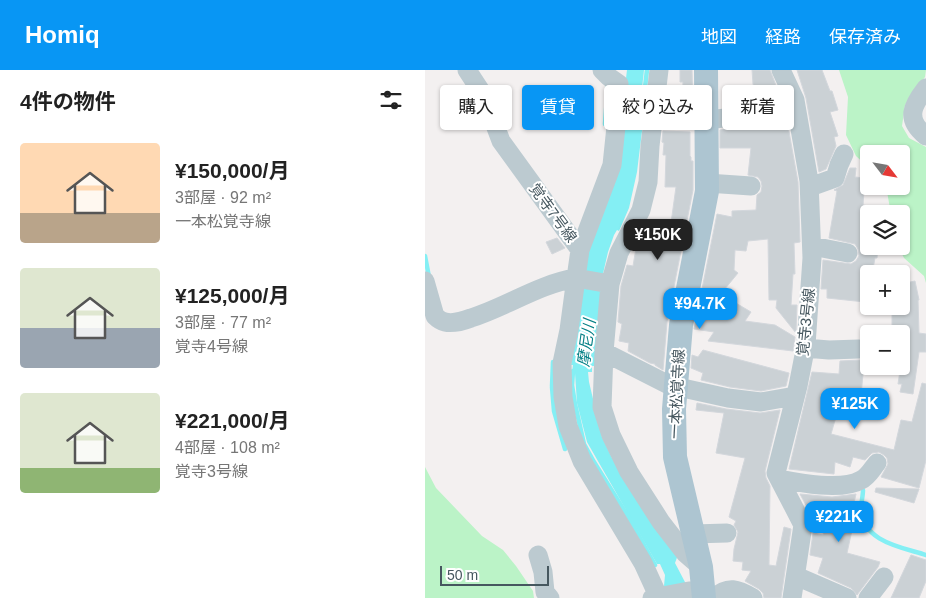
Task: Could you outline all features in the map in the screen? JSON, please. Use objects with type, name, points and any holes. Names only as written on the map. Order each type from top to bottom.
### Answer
[{"type":"main road","name":"一本松覚寺線","points":[[706,70],[706,85]]},
{"type":"main road","name":"一本松覚寺線","points":[[703,595],[701,567],[675,457],[673,409],[681,325],[707,191],[706,130]]},
{"type":"street","name":"覚寺7号線","points":[[467,70],[484,96],[501,141],[580,250],[578,279],[562,363],[563,397],[569,426],[582,461],[643,563],[659,597]]},
{"type":"street","points":[[603,70],[609,77],[620,77]]},
{"type":"street","points":[[656,85],[659,70]]},
{"type":"street","name":"覚寺3号線","points":[[779,479],[776,473],[805,348],[812,246],[810,187],[795,100],[781,70]]},
{"type":"street","points":[[926,88],[915,103],[912,112],[913,119],[920,131],[926,136]]},
{"type":"street","points":[[712,119],[774,107],[795,100]]},
{"type":"street","points":[[580,250],[612,165],[617,130]]},
{"type":"street","points":[[650,130],[648,182],[641,210],[619,253],[606,284],[602,407],[611,435],[629,472],[661,522],[685,553],[701,567]]},
{"type":"street","points":[[810,187],[835,178],[844,154]]},
{"type":"street","points":[[707,183],[751,186]]},
{"type":"street","points":[[812,246],[848,252]]},
{"type":"street","points":[[425,281],[435,316],[446,323],[460,322],[482,315],[542,288],[567,280],[578,279],[606,284]]},
{"type":"street","points":[[805,348],[829,350],[859,348]]},
{"type":"street","points":[[604,352],[669,385],[728,398],[761,402],[795,396]]},
{"type":"street","points":[[779,479],[808,485],[850,484],[867,476],[877,463]]},
{"type":"street","points":[[779,479],[803,526],[792,598]]},
{"type":"street","points":[[693,534],[727,533]]},
{"type":"street","points":[[538,555],[543,572],[545,592],[551,598]]},
{"type":"street","points":[[796,576],[847,598]]},
{"type":"street","points":[[867,598],[884,577]]},
{"type":"street","points":[[659,597],[703,595],[737,589],[753,598]]},
{"type":"green space","points":[[839,70],[926,70],[925,77],[905,105],[902,126],[909,138],[926,147],[926,283],[924,276],[902,255],[910,255],[910,205],[889,205],[888,195],[910,195],[910,145],[860,145],[860,160],[856,156],[846,135],[848,97]]},
{"type":"green space","points":[[425,467],[436,488],[482,536],[503,550],[533,591],[534,598],[425,598]]},
{"type":"water","points":[[627,70],[644,70],[642,85],[625,85]]},
{"type":"water","name":"摩尼川","points":[[618,130],[642,130],[637,172],[629,208],[619,231],[617,230],[614,235],[602,278],[595,366],[592,366],[592,372],[588,372],[602,437],[612,458],[678,555],[675,563],[686,584],[667,598],[664,586],[665,575],[660,564],[657,564],[587,442],[577,403],[575,373],[572,372],[573,365],[571,365],[585,264]]},
{"type":"building","points":[[680,70],[692,70],[692,85],[683,85],[683,82],[680,82]]},
{"type":"building","points":[[752,70],[770,70],[776,85],[753,85]]},
{"type":"building","points":[[797,70],[822,70],[838,110],[830,112],[838,136],[834,137],[836,146],[826,169],[819,172],[806,98]]},
{"type":"building","points":[[720,130],[789,130],[798,182],[800,242],[794,243],[795,274],[793,274],[791,305],[797,305],[796,333],[776,308],[777,300],[769,300],[768,239],[748,241],[746,251],[735,250],[734,270],[738,273],[724,290],[727,293],[724,296],[751,312],[745,321],[775,325],[795,337],[793,351],[708,341],[714,332],[694,329],[717,214],[732,217],[732,211],[756,210],[757,195],[761,192],[762,186],[758,177],[748,175],[751,148],[720,148]]},
{"type":"building","points":[[663,131],[690,132],[693,190],[667,322],[663,370],[628,351],[629,343],[619,341],[622,324],[618,322],[621,286],[627,265],[633,266],[637,242],[649,220],[671,223],[676,187],[665,187],[666,155],[663,155]]},
{"type":"building","points":[[850,168],[856,168],[855,177],[860,178],[860,195],[864,195],[863,205],[860,205],[860,255],[877,255],[874,265],[860,265],[860,301],[827,298],[827,289],[821,289],[823,260],[851,264],[859,256],[855,244],[829,238],[837,191],[834,190],[843,185]]},
{"type":"building","points":[[557,238],[565,248],[552,254],[546,242]]},
{"type":"building","points":[[915,281],[919,300],[919,333],[926,334],[926,352],[919,352],[913,394],[900,392],[902,384],[898,384],[899,375],[910,375],[910,325],[892,325],[892,315],[910,315],[910,282]]},
{"type":"building","points":[[703,350],[789,373],[786,386],[761,391],[730,387],[701,380],[703,373],[691,368],[692,355],[698,357]]},
{"type":"building","points":[[860,360],[860,375],[863,375],[861,395],[843,393],[831,434],[894,450],[901,420],[912,422],[922,383],[926,384],[926,460],[919,488],[881,477],[888,464],[887,458],[879,452],[872,453],[865,460],[853,457],[850,467],[835,462],[834,474],[789,469],[812,372],[839,374],[840,361]]},
{"type":"building","points":[[697,403],[760,413],[780,410],[765,471],[770,486],[769,565],[776,566],[784,527],[791,529],[781,598],[764,598],[763,593],[759,589],[745,581],[751,571],[742,570],[743,562],[733,561],[738,532],[734,525],[736,521],[729,517],[745,458],[716,453],[724,413],[696,410]]},
{"type":"building","points":[[876,488],[919,489],[914,503],[875,492]]},
{"type":"building","points":[[800,494],[832,497],[856,494],[850,521],[854,521],[847,553],[880,562],[857,595],[851,588],[818,573],[823,558],[810,555],[813,533],[823,535],[828,512],[807,507]]},
{"type":"building","points":[[911,555],[926,560],[926,581],[919,598],[891,598]]},
{"type":"waterway","points":[[645,85],[647,70]]},
{"type":"waterway","points":[[425,256],[429,277]]},
{"type":"waterway","points":[[552,386],[553,362]]},
{"type":"waterway","name":"摩尼川","points":[[573,371],[572,385],[584,444],[655,565]]},
{"type":"waterway","points":[[552,387],[554,411],[565,449]]},
{"type":"waterway","points":[[863,490],[861,509],[863,520],[868,529],[876,536],[895,546],[926,555]]}]
